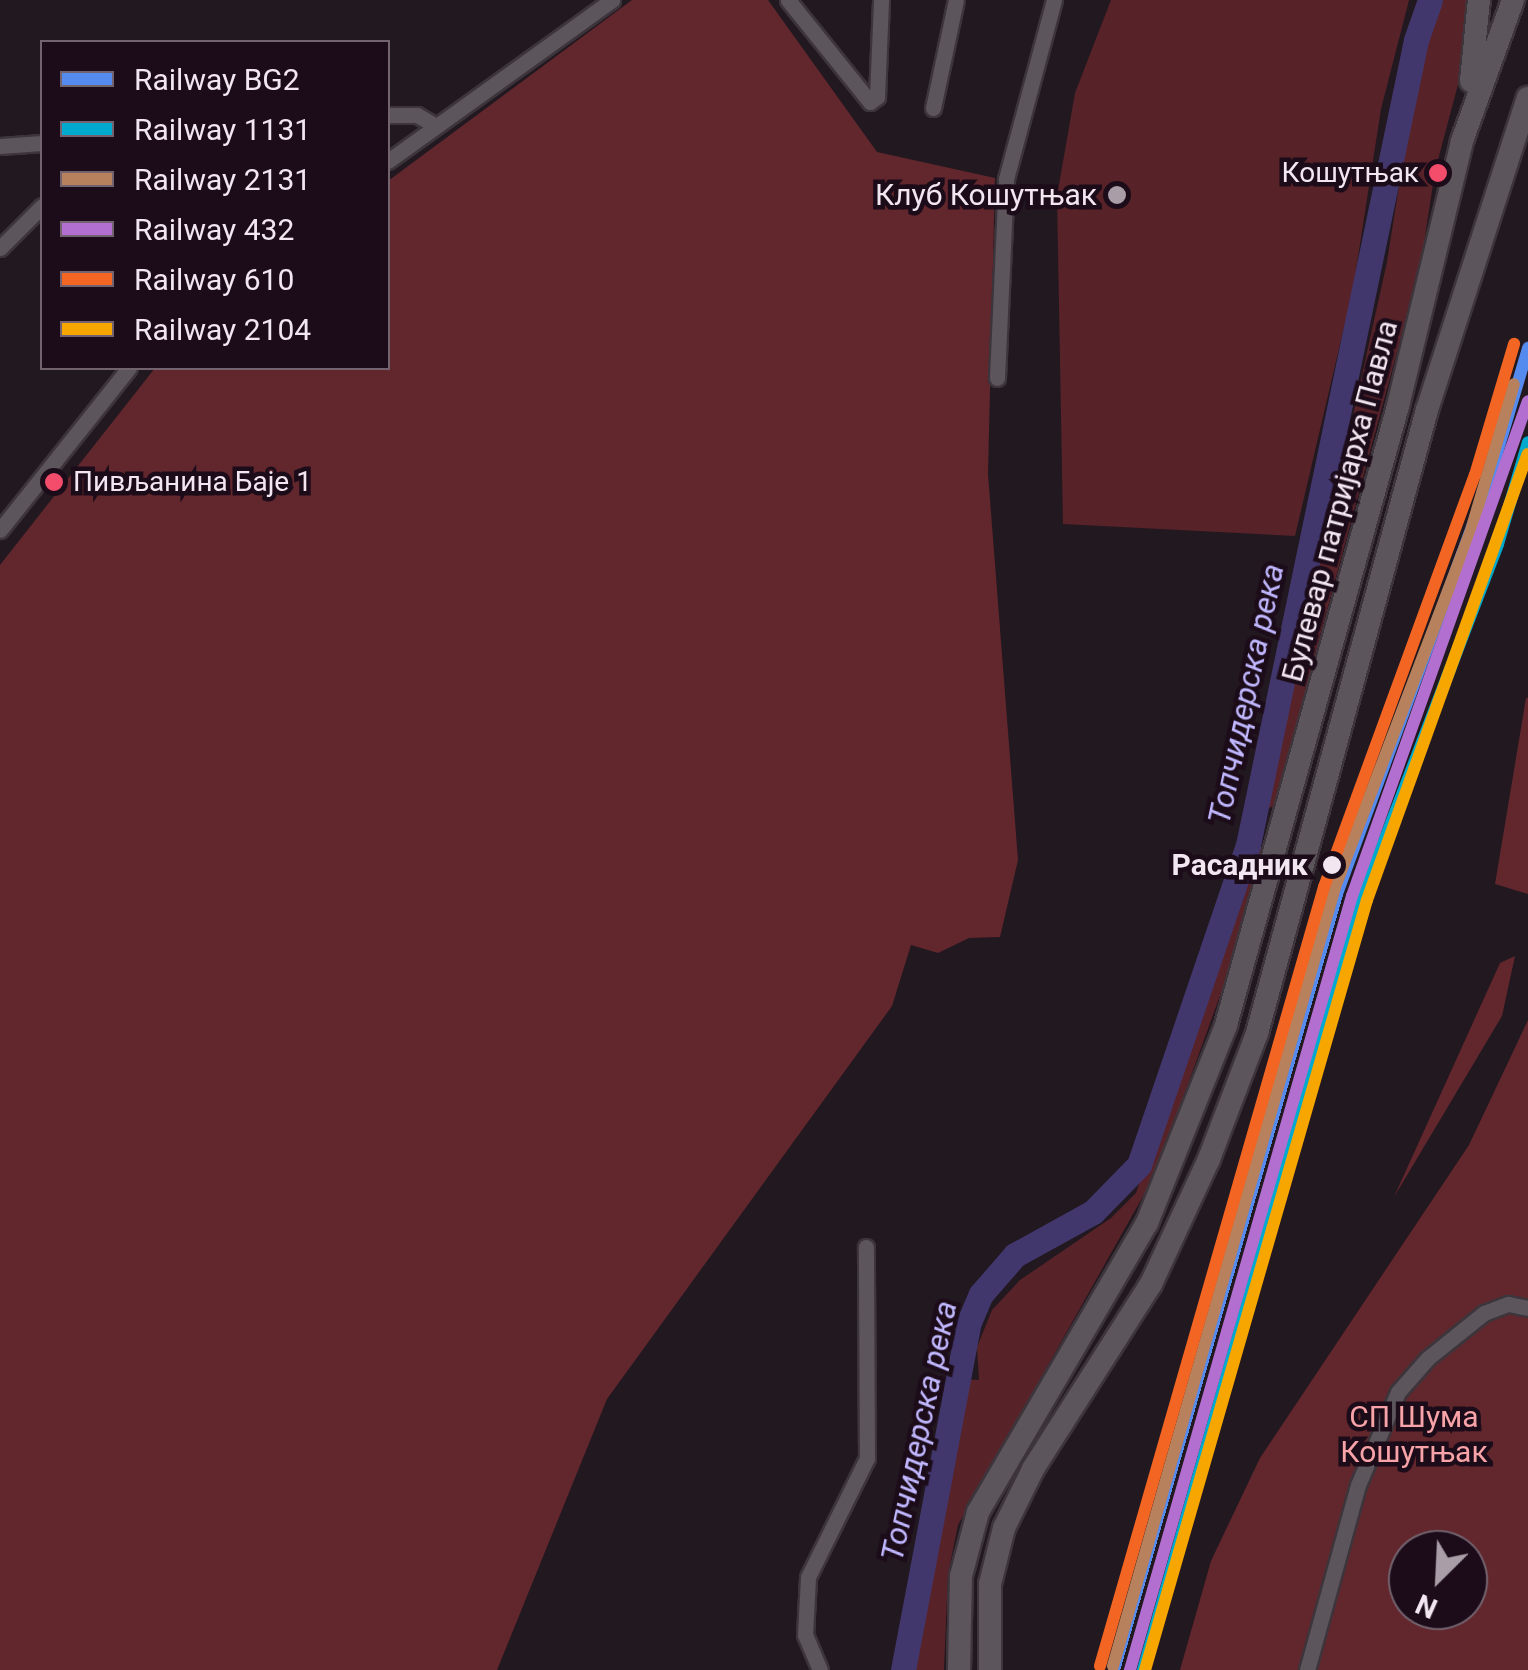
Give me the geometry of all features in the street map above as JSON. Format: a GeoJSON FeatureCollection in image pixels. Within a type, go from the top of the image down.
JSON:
{"type":"FeatureCollection","features":[{"type":"Feature","properties":{"kind":"main road"},"geometry":{"type":"LineString","coordinates":[[1472,106],[1479,0]]}},
{"type":"Feature","properties":{"kind":"main road","name":"Булевар патријарха Павла"},"geometry":{"type":"LineString","coordinates":[[959,1670],[961,1576],[978,1512],[1147,1222],[1226,1025],[1385,457],[1472,106],[1518,4]]}},
{"type":"Feature","properties":{"kind":"main road","name":"Булевар патријарха Павла"},"geometry":{"type":"LineString","coordinates":[[990,1670],[990,1584],[1004,1528],[1033,1469],[1151,1284],[1210,1159],[1257,1033],[1427,410],[1528,98]]}},
{"type":"Feature","properties":{"kind":"street"},"geometry":{"type":"LineString","coordinates":[[390,160],[612,0]]}},
{"type":"Feature","properties":{"kind":"street"},"geometry":{"type":"LineString","coordinates":[[788,0],[861,98],[872,102],[881,0]]}},
{"type":"Feature","properties":{"kind":"street"},"geometry":{"type":"LineString","coordinates":[[933,108],[956,0]]}},
{"type":"Feature","properties":{"kind":"street"},"geometry":{"type":"LineString","coordinates":[[996,378],[1006,180],[1054,0]]}},
{"type":"Feature","properties":{"kind":"street"},"geometry":{"type":"LineString","coordinates":[[390,114],[416,115],[436,126]]}},
{"type":"Feature","properties":{"kind":"street"},"geometry":{"type":"LineString","coordinates":[[0,146],[40,143]]}},
{"type":"Feature","properties":{"kind":"street"},"geometry":{"type":"LineString","coordinates":[[0,248],[40,208]]}},
{"type":"Feature","properties":{"kind":"street"},"geometry":{"type":"LineString","coordinates":[[1,525],[128,370]]}},
{"type":"Feature","properties":{"kind":"street"},"geometry":{"type":"LineString","coordinates":[[820,1670],[805,1635],[808,1577],[867,1458],[866,1247]]}},
{"type":"Feature","properties":{"kind":"street"},"geometry":{"type":"LineString","coordinates":[[1307,1670],[1358,1486],[1398,1392],[1428,1358],[1484,1312],[1508,1304],[1528,1308]]}},
{"type":"Feature","properties":{"kind":"shaded area"},"geometry":{"type":"Polygon","coordinates":[[[1111,0],[1409,0],[1381,109],[1353,289],[1295,536],[1063,524],[1057,196],[1075,93],[1111,0]]]}},
{"type":"Feature","properties":{"kind":"shaded area"},"geometry":{"type":"Polygon","coordinates":[[[1441,0],[1469,0],[1460,77],[1435,171],[1421,263],[1274,806],[1266,809],[1387,262],[1426,27],[1441,0]]]}},
{"type":"Feature","properties":{"kind":"shaded area"},"geometry":{"type":"Polygon","coordinates":[[[1253,846],[1262,847],[1230,968],[1155,1175],[958,1525],[948,1574],[944,1670],[908,1670],[961,1379],[979,1380],[977,1347],[992,1310],[1020,1280],[1111,1218],[1136,1193],[1253,846]]]}},
{"type":"Feature","properties":{"kind":"green space"},"geometry":{"type":"Polygon","coordinates":[[[632,0],[768,0],[877,152],[995,178],[988,474],[1018,860],[1000,937],[969,938],[938,953],[911,945],[892,1006],[607,1399],[497,1670],[0,1670],[0,565],[153,370],[390,370],[390,180],[632,0]]]}},
{"type":"Feature","properties":{"kind":"green space"},"geometry":{"type":"Polygon","coordinates":[[[1528,698],[1528,894],[1495,884],[1528,698]]]}},
{"type":"Feature","properties":{"kind":"green space"},"geometry":{"type":"Polygon","coordinates":[[[1515,956],[1502,1016],[1394,1197],[1500,963],[1515,956]]]}},
{"type":"Feature","properties":{"kind":"green space","name":"СП Шума Кошутњак"},"geometry":{"type":"Polygon","coordinates":[[[1528,1020],[1528,1670],[1180,1670],[1211,1561],[1260,1458],[1469,1145],[1528,1020]]]}},
{"type":"Feature","properties":{"kind":"waterway","name":"Топчидерска река"},"geometry":{"type":"LineString","coordinates":[[1424,13],[1425,0]]}},
{"type":"Feature","properties":{"kind":"waterway","name":"Топчидерска река"},"geometry":{"type":"LineString","coordinates":[[903,1670],[969,1322],[981,1294],[1015,1255],[1093,1212],[1139,1165],[1248,845],[1416,40],[1430,0]]}},
{"type":"Feature","properties":{"kind":"rail line","name":"610"},"geometry":{"type":"LineString","coordinates":[[1100,1666],[1324,887],[1475,475],[1514,344]]}},
{"type":"Feature","properties":{"kind":"rail line","name":"BG2"},"geometry":{"type":"LineString","coordinates":[[1114,1670],[1338,891],[1489,480],[1528,348]]}},
{"type":"Feature","properties":{"kind":"rail line","name":"2131"},"geometry":{"type":"LineString","coordinates":[[1113,1666],[1335,887],[1470,534],[1514,384]]}},
{"type":"Feature","properties":{"kind":"rail line","name":"432"},"geometry":{"type":"LineString","coordinates":[[1130,1670],[1352,896],[1528,401]]}},
{"type":"Feature","properties":{"kind":"rail line","name":"1131"},"geometry":{"type":"LineString","coordinates":[[1143,1670],[1363,896],[1498,544],[1528,442]]}},
{"type":"Feature","properties":{"kind":"rail line","name":"2104"},"geometry":{"type":"LineString","coordinates":[[1145,1670],[1367,900],[1528,454]]}},
{"type":"Feature","properties":{"kind":"place","name":"Кошутњак"},"geometry":{"type":"Point","coordinates":[1438,173]}},
{"type":"Feature","properties":{"kind":"place","name":"Клуб Кошутњак"},"geometry":{"type":"Point","coordinates":[1117,195]}},
{"type":"Feature","properties":{"kind":"place","name":"Пивљанина Баје 1"},"geometry":{"type":"Point","coordinates":[54,482]}},
{"type":"Feature","properties":{"kind":"place","name":"Расадник"},"geometry":{"type":"Point","coordinates":[1332,865]}}]}
